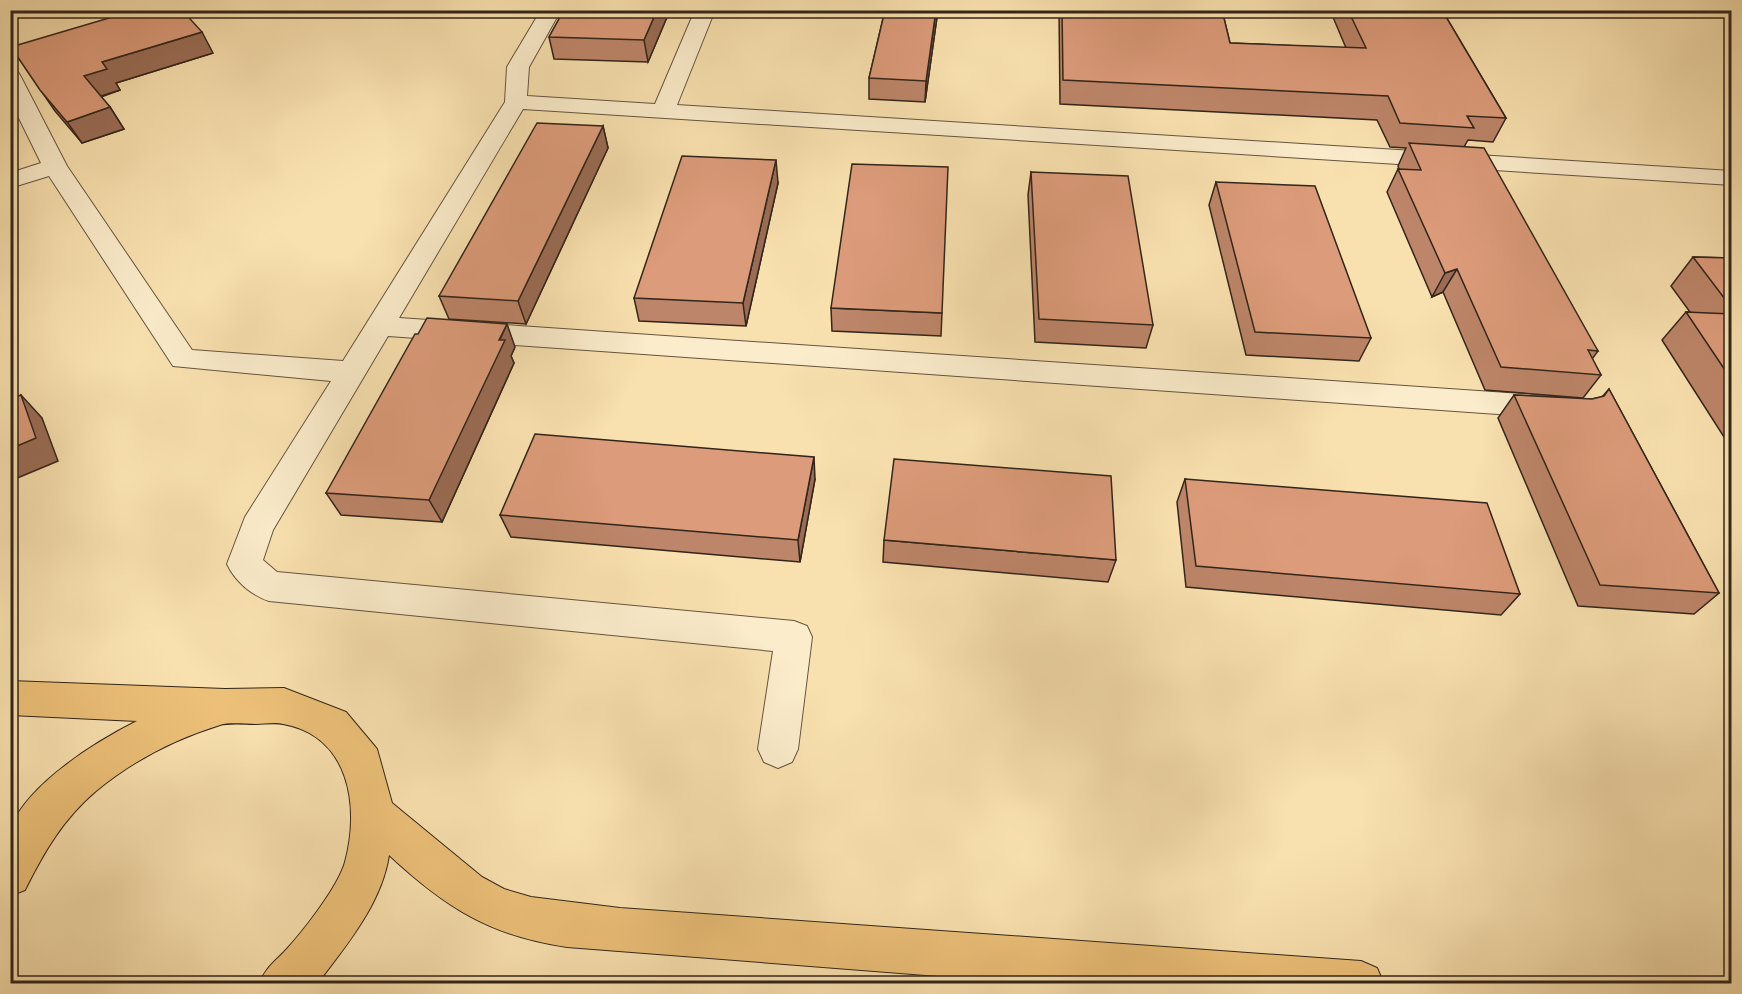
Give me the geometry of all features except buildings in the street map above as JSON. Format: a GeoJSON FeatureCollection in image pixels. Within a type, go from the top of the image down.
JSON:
{"type":"FeatureCollection","features":[{"type":"Feature","properties":{"kind":"main road"},"geometry":{"type":"LineString","coordinates":[[10,698],[225,707],[284,706],[332,725],[363,762],[374,814],[365,870],[335,924],[300,968],[282,984]]}},
{"type":"Feature","properties":{"kind":"main road"},"geometry":{"type":"LineString","coordinates":[[10,875],[27,841],[51,809],[83,777],[136,741],[177,722],[225,707]]}},
{"type":"Feature","properties":{"kind":"main road"},"geometry":{"type":"LineString","coordinates":[[374,814],[482,902],[526,917],[620,930],[1362,984]]}},
{"type":"Feature","properties":{"kind":"lane"},"geometry":{"type":"LineString","coordinates":[[551,10],[518,67],[516,102],[257,526],[244,564],[269,586],[794,637],[778,749]]}},
{"type":"Feature","properties":{"kind":"lane"},"geometry":{"type":"LineString","coordinates":[[663,111],[705,10]]}},
{"type":"Feature","properties":{"kind":"lane"},"geometry":{"type":"LineString","coordinates":[[10,77],[55,166],[183,359],[350,372]]}},
{"type":"Feature","properties":{"kind":"lane"},"geometry":{"type":"LineString","coordinates":[[516,102],[1731,177]]}},
{"type":"Feature","properties":{"kind":"lane"},"geometry":{"type":"LineString","coordinates":[[10,181],[55,166]]}},
{"type":"Feature","properties":{"kind":"lane"},"geometry":{"type":"LineString","coordinates":[[378,327],[1574,409]]}}]}
